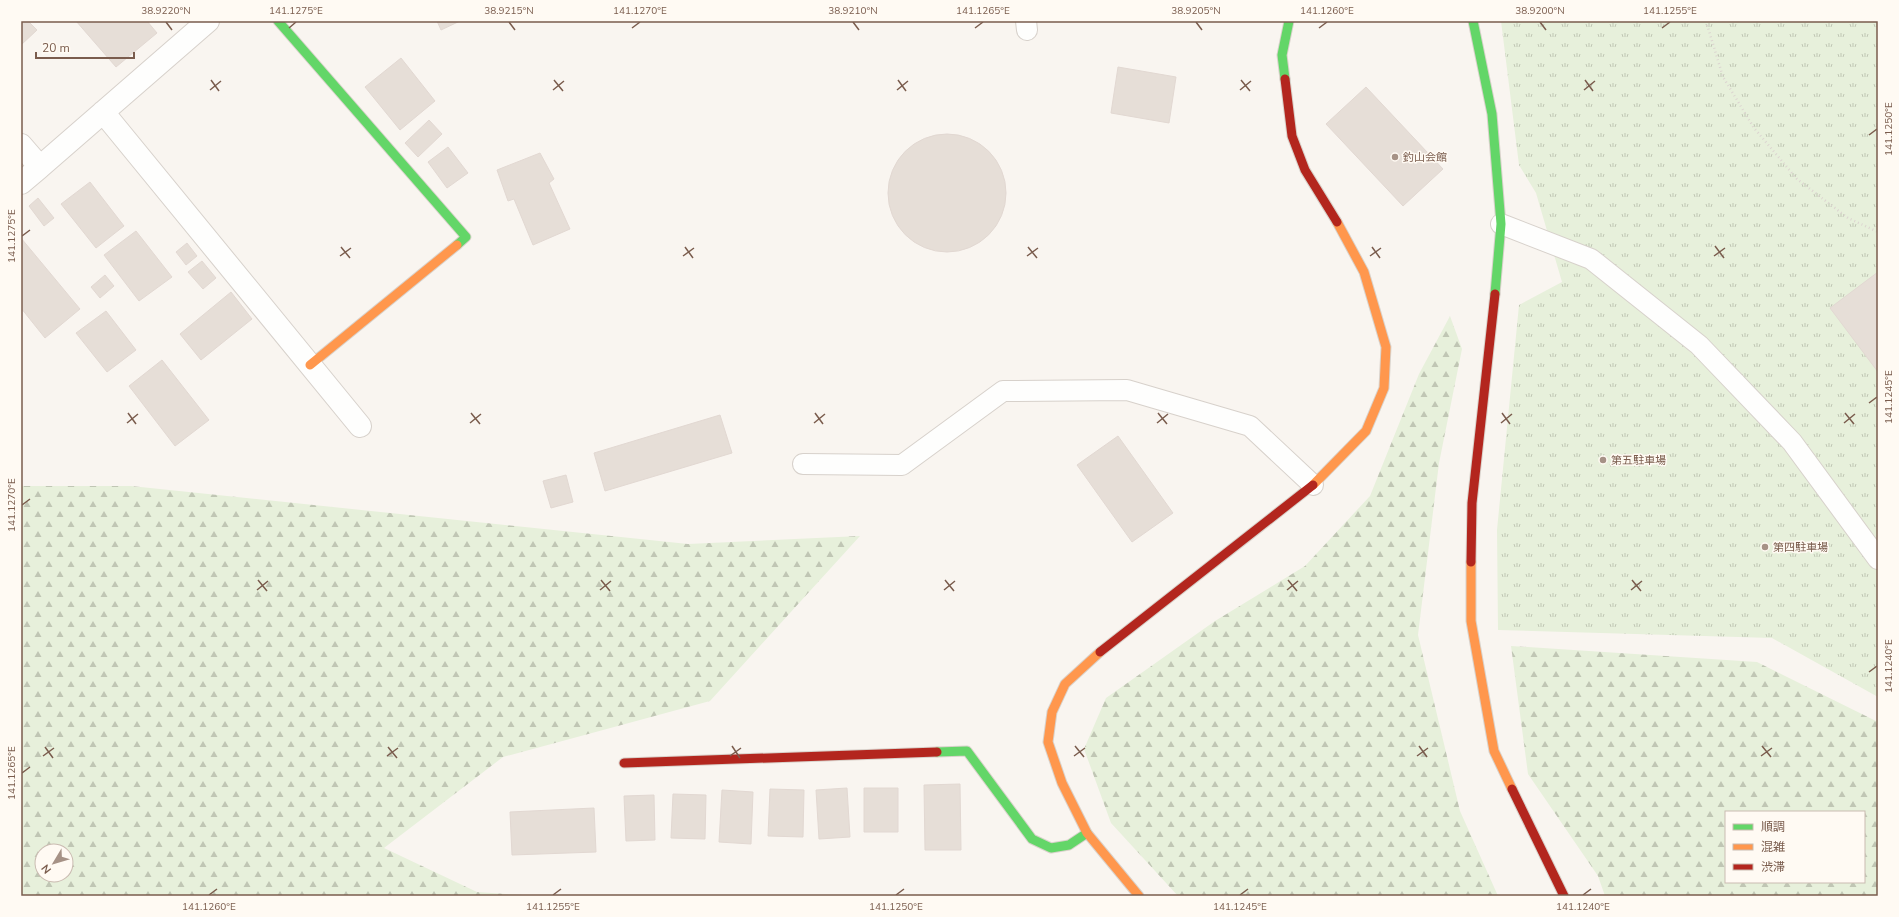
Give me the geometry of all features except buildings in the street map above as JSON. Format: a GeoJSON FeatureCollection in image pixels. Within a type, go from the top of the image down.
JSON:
{"type":"FeatureCollection","features":[{"type":"Feature","properties":{"kind":"street"},"geometry":{"type":"LineString","coordinates":[[278,21],[466,237],[310,365]]}},
{"type":"Feature","properties":{"kind":"street"},"geometry":{"type":"LineString","coordinates":[[1139,896],[1087,833],[1062,783],[1048,742],[1052,712],[1065,684],[1088,661],[1313,485],[1366,431],[1384,388],[1386,347],[1364,272],[1329,207],[1304,170],[1292,136],[1282,55],[1289,21]]}},
{"type":"Feature","properties":{"kind":"street"},"geometry":{"type":"LineString","coordinates":[[1473,21],[1492,114],[1501,224],[1493,313],[1472,503],[1471,621],[1494,751],[1564,896]]}},
{"type":"Feature","properties":{"kind":"street"},"geometry":{"type":"LineString","coordinates":[[21,183],[103,112],[198,24]]}},
{"type":"Feature","properties":{"kind":"street"},"geometry":{"type":"LineString","coordinates":[[103,112],[360,426]]}},
{"type":"Feature","properties":{"kind":"street"},"geometry":{"type":"LineString","coordinates":[[21,145],[40,167]]}},
{"type":"Feature","properties":{"kind":"street"},"geometry":{"type":"LineString","coordinates":[[624,763],[967,751],[1032,839],[1051,848],[1069,845],[1087,833]]}},
{"type":"Feature","properties":{"kind":"lane"},"geometry":{"type":"LineString","coordinates":[[1501,224],[1591,259],[1699,345],[1792,442],[1878,560]]}},
{"type":"Feature","properties":{"kind":"lane"},"geometry":{"type":"LineString","coordinates":[[802,464],[902,465],[1003,391],[1127,390],[1250,426],[1313,485]]}},
{"type":"Feature","properties":{"kind":"path"},"geometry":{"type":"LineString","coordinates":[[1706,21],[1723,77],[1754,128],[1797,179],[1848,218],[1878,232]]}},
{"type":"Feature","properties":{"kind":"green space"},"geometry":{"type":"Polygon","coordinates":[[[1501,21],[1878,21],[1878,697],[1772,638],[1498,630],[1497,530],[1519,305],[1562,282],[1536,193],[1519,165],[1501,21]]]}},
{"type":"Feature","properties":{"kind":"green space"},"geometry":{"type":"Polygon","coordinates":[[[1450,316],[1462,349],[1439,463],[1418,635],[1460,811],[1498,896],[1178,896],[1111,823],[1084,749],[1106,698],[1215,621],[1305,566],[1370,496],[1419,374],[1450,316]]]}},
{"type":"Feature","properties":{"kind":"green space"},"geometry":{"type":"Polygon","coordinates":[[[21,486],[131,486],[688,544],[860,536],[710,701],[503,757],[384,848],[477,892],[537,896],[21,896],[21,486]]]}},
{"type":"Feature","properties":{"kind":"green space"},"geometry":{"type":"Polygon","coordinates":[[[1511,646],[1757,662],[1878,722],[1878,896],[1605,896],[1598,876],[1528,774],[1511,646]]]}},
{"type":"Feature","properties":{"kind":"traffic: fast"},"geometry":{"type":"LineString","coordinates":[[278,21],[466,237],[457,245]]}},
{"type":"Feature","properties":{"kind":"traffic: fast"},"geometry":{"type":"LineString","coordinates":[[1285,79],[1282,55],[1289,21]]}},
{"type":"Feature","properties":{"kind":"traffic: fast"},"geometry":{"type":"LineString","coordinates":[[1473,21],[1492,114],[1501,224],[1495,294]]}},
{"type":"Feature","properties":{"kind":"traffic: fast"},"geometry":{"type":"LineString","coordinates":[[937,752],[967,751],[1032,839],[1051,848],[1069,845],[1087,833]]}},
{"type":"Feature","properties":{"kind":"traffic: slow"},"geometry":{"type":"LineString","coordinates":[[1313,485],[1366,431],[1384,388],[1386,347],[1364,272],[1337,222]]}},
{"type":"Feature","properties":{"kind":"traffic: slow"},"geometry":{"type":"LineString","coordinates":[[310,365],[457,245]]}},
{"type":"Feature","properties":{"kind":"traffic: slow"},"geometry":{"type":"LineString","coordinates":[[1471,562],[1471,621],[1494,751],[1512,789]]}},
{"type":"Feature","properties":{"kind":"traffic: slow"},"geometry":{"type":"LineString","coordinates":[[1100,652],[1065,684],[1052,712],[1048,742],[1062,783],[1087,833],[1139,896]]}},
{"type":"Feature","properties":{"kind":"traffic: jam"},"geometry":{"type":"LineString","coordinates":[[1285,79],[1292,136],[1305,170],[1337,222]]}},
{"type":"Feature","properties":{"kind":"traffic: jam"},"geometry":{"type":"LineString","coordinates":[[1471,562],[1472,503],[1495,294]]}},
{"type":"Feature","properties":{"kind":"traffic: jam"},"geometry":{"type":"LineString","coordinates":[[1100,652],[1313,485]]}},
{"type":"Feature","properties":{"kind":"traffic: jam"},"geometry":{"type":"LineString","coordinates":[[624,763],[937,752]]}},
{"type":"Feature","properties":{"kind":"traffic: jam"},"geometry":{"type":"LineString","coordinates":[[1512,789],[1564,896]]}},
{"type":"Feature","properties":{"kind":"place","name":"釣山会館"},"geometry":{"type":"Point","coordinates":[1395,157]}},
{"type":"Feature","properties":{"kind":"place","name":"第五駐車場"},"geometry":{"type":"Point","coordinates":[1603,460]}},
{"type":"Feature","properties":{"kind":"place","name":"第四駐車場"},"geometry":{"type":"Point","coordinates":[1765,547]}}]}
